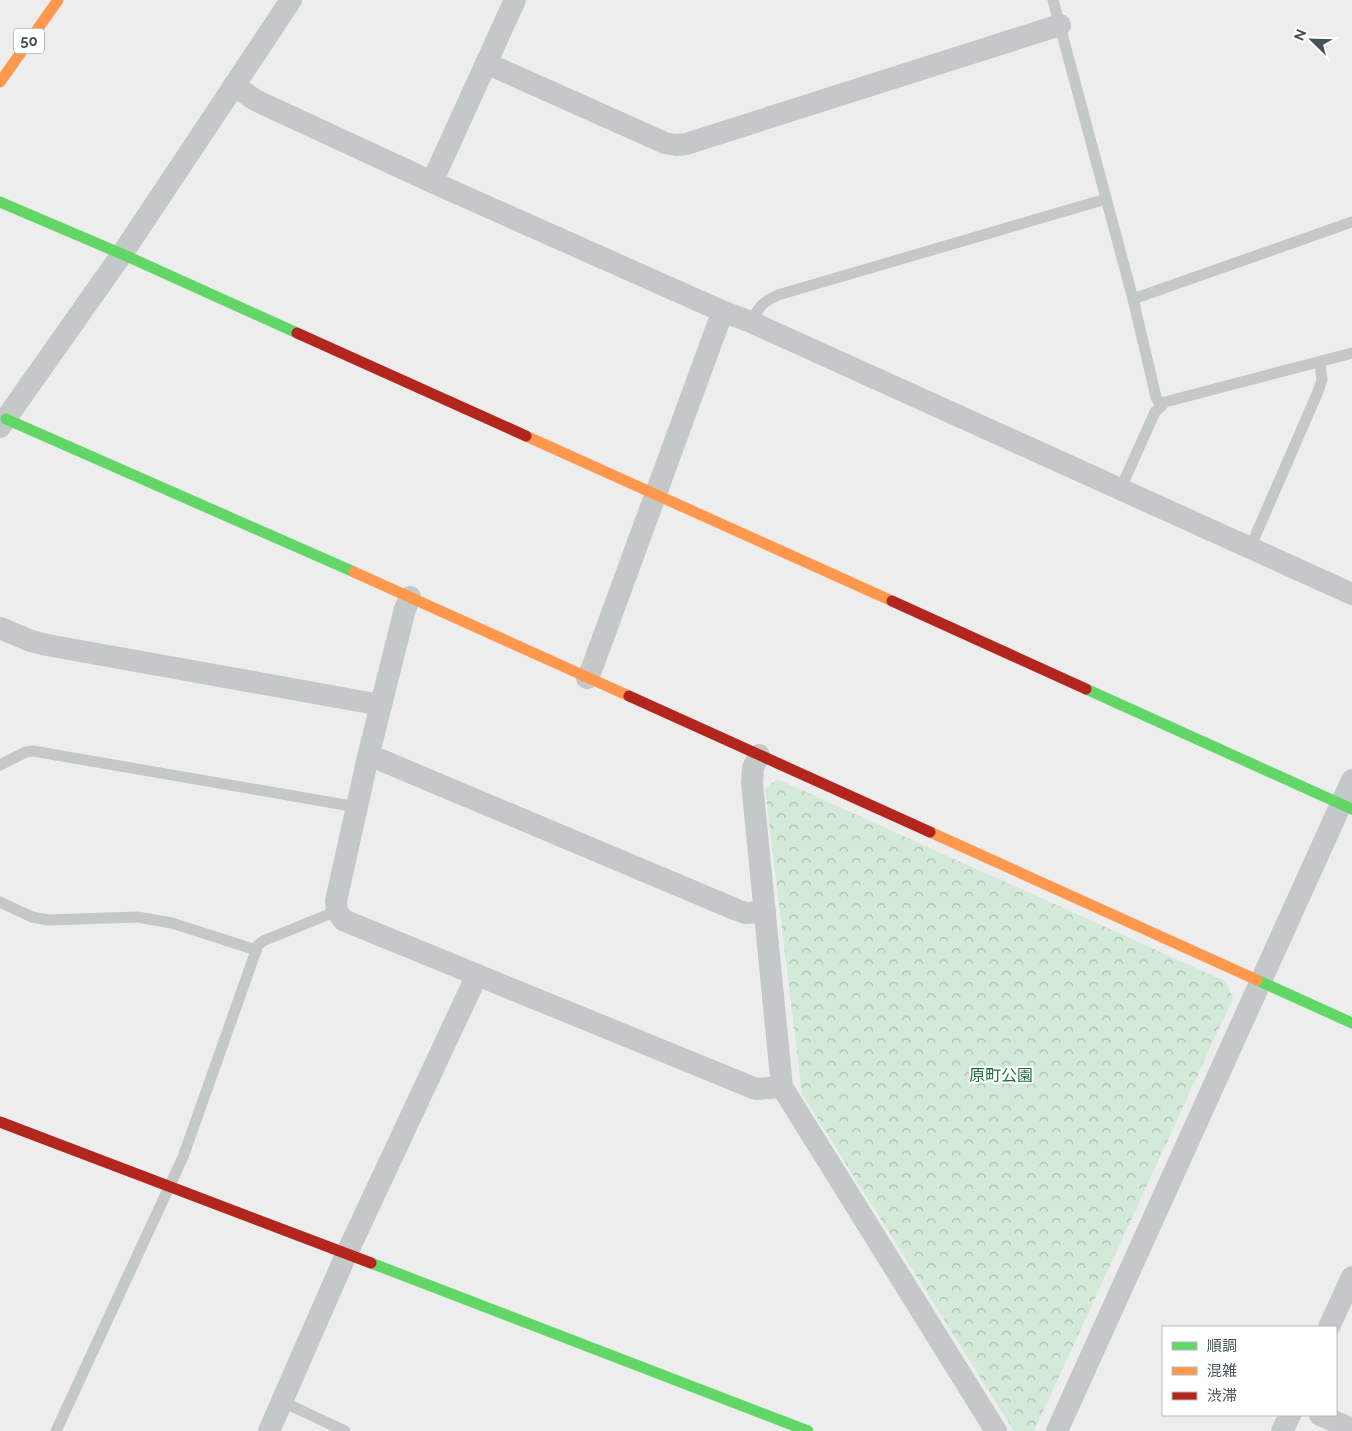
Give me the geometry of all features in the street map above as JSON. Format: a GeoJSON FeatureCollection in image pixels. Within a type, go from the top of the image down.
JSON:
{"type":"FeatureCollection","features":[{"type":"Feature","properties":{"kind":"main road","name":"50"},"geometry":{"type":"LineString","coordinates":[[0,82],[58,0]]}},
{"type":"Feature","properties":{"kind":"main road"},"geometry":{"type":"LineString","coordinates":[[0,202],[122,254],[1346,806]]}},
{"type":"Feature","properties":{"kind":"main road"},"geometry":{"type":"LineString","coordinates":[[3,423],[410,597],[1352,1023]]}},
{"type":"Feature","properties":{"kind":"main road"},"geometry":{"type":"LineString","coordinates":[[0,1122],[346,1254],[779,1426],[808,1431]]}},
{"type":"Feature","properties":{"kind":"street"},"geometry":{"type":"LineString","coordinates":[[3,423],[122,254],[291,0]]}},
{"type":"Feature","properties":{"kind":"street"},"geometry":{"type":"LineString","coordinates":[[432,182],[515,0]]}},
{"type":"Feature","properties":{"kind":"street"},"geometry":{"type":"LineString","coordinates":[[486,63],[665,143],[676,145],[695,141],[1060,25]]}},
{"type":"Feature","properties":{"kind":"street"},"geometry":{"type":"LineString","coordinates":[[234,85],[255,100],[432,182],[724,312],[751,322],[1352,594]]}},
{"type":"Feature","properties":{"kind":"street"},"geometry":{"type":"LineString","coordinates":[[587,678],[724,312]]}},
{"type":"Feature","properties":{"kind":"street"},"geometry":{"type":"LineString","coordinates":[[410,597],[405,609],[368,758],[336,901],[337,911],[343,920],[756,1089],[782,1087]]}},
{"type":"Feature","properties":{"kind":"street"},"geometry":{"type":"LineString","coordinates":[[0,628],[30,641],[46,645],[353,698],[381,705]]}},
{"type":"Feature","properties":{"kind":"street"},"geometry":{"type":"LineString","coordinates":[[759,755],[753,768],[752,783],[782,1087],[996,1431]]}},
{"type":"Feature","properties":{"kind":"street"},"geometry":{"type":"LineString","coordinates":[[368,758],[381,760],[737,910],[745,913],[764,912]]}},
{"type":"Feature","properties":{"kind":"street"},"geometry":{"type":"LineString","coordinates":[[1057,1431],[1261,982],[1346,806],[1352,780]]}},
{"type":"Feature","properties":{"kind":"street"},"geometry":{"type":"LineString","coordinates":[[269,1431],[346,1254],[477,975]]}},
{"type":"Feature","properties":{"kind":"street"},"geometry":{"type":"LineString","coordinates":[[1329,1326],[1352,1277]]}},
{"type":"Feature","properties":{"kind":"street"},"geometry":{"type":"LineString","coordinates":[[1282,1431],[1290,1416]]}},
{"type":"Feature","properties":{"kind":"street"},"geometry":{"type":"LineString","coordinates":[[1322,1416],[1352,1429]]}},
{"type":"Feature","properties":{"kind":"lane"},"geometry":{"type":"LineString","coordinates":[[1052,0],[1133,299],[1156,397],[1160,406]]}},
{"type":"Feature","properties":{"kind":"lane"},"geometry":{"type":"LineString","coordinates":[[751,322],[760,306],[766,300],[778,295],[1106,199]]}},
{"type":"Feature","properties":{"kind":"lane"},"geometry":{"type":"LineString","coordinates":[[1133,299],[1352,222]]}},
{"type":"Feature","properties":{"kind":"lane"},"geometry":{"type":"LineString","coordinates":[[1120,490],[1155,412],[1165,402],[1352,353]]}},
{"type":"Feature","properties":{"kind":"lane"},"geometry":{"type":"LineString","coordinates":[[1250,548],[1318,394],[1322,380],[1320,362]]}},
{"type":"Feature","properties":{"kind":"lane"},"geometry":{"type":"LineString","coordinates":[[0,765],[26,752],[33,751],[357,807]]}},
{"type":"Feature","properties":{"kind":"lane"},"geometry":{"type":"LineString","coordinates":[[0,902],[32,918],[49,920],[138,917],[172,923],[256,950]]}},
{"type":"Feature","properties":{"kind":"lane"},"geometry":{"type":"LineString","coordinates":[[56,1431],[183,1157],[258,946],[263,941],[337,911]]}},
{"type":"Feature","properties":{"kind":"lane"},"geometry":{"type":"LineString","coordinates":[[283,1402],[345,1431]]}},
{"type":"Feature","properties":{"kind":"green space","name":"原町公園"},"geometry":{"type":"Polygon","coordinates":[[[777,779],[1225,981],[1233,998],[1034,1431],[1014,1431],[802,1094],[765,789],[777,779]]]}},
{"type":"Feature","properties":{"kind":"traffic: fast"},"geometry":{"type":"LineString","coordinates":[[0,202],[122,254],[297,333]]}},
{"type":"Feature","properties":{"kind":"traffic: fast"},"geometry":{"type":"LineString","coordinates":[[6,419],[354,572]]}},
{"type":"Feature","properties":{"kind":"traffic: fast"},"geometry":{"type":"LineString","coordinates":[[1086,689],[1352,809]]}},
{"type":"Feature","properties":{"kind":"traffic: fast"},"geometry":{"type":"LineString","coordinates":[[1257,980],[1352,1023]]}},
{"type":"Feature","properties":{"kind":"traffic: fast"},"geometry":{"type":"LineString","coordinates":[[371,1263],[808,1431]]}},
{"type":"Feature","properties":{"kind":"traffic: slow"},"geometry":{"type":"LineString","coordinates":[[0,82],[58,0]]}},
{"type":"Feature","properties":{"kind":"traffic: slow"},"geometry":{"type":"LineString","coordinates":[[526,436],[892,601]]}},
{"type":"Feature","properties":{"kind":"traffic: slow"},"geometry":{"type":"LineString","coordinates":[[354,572],[629,696]]}},
{"type":"Feature","properties":{"kind":"traffic: slow"},"geometry":{"type":"LineString","coordinates":[[930,832],[1257,980]]}},
{"type":"Feature","properties":{"kind":"traffic: jam"},"geometry":{"type":"LineString","coordinates":[[297,333],[526,436]]}},
{"type":"Feature","properties":{"kind":"traffic: jam"},"geometry":{"type":"LineString","coordinates":[[892,601],[1086,689]]}},
{"type":"Feature","properties":{"kind":"traffic: jam"},"geometry":{"type":"LineString","coordinates":[[629,696],[930,832]]}},
{"type":"Feature","properties":{"kind":"traffic: jam"},"geometry":{"type":"LineString","coordinates":[[0,1122],[371,1263]]}}]}
